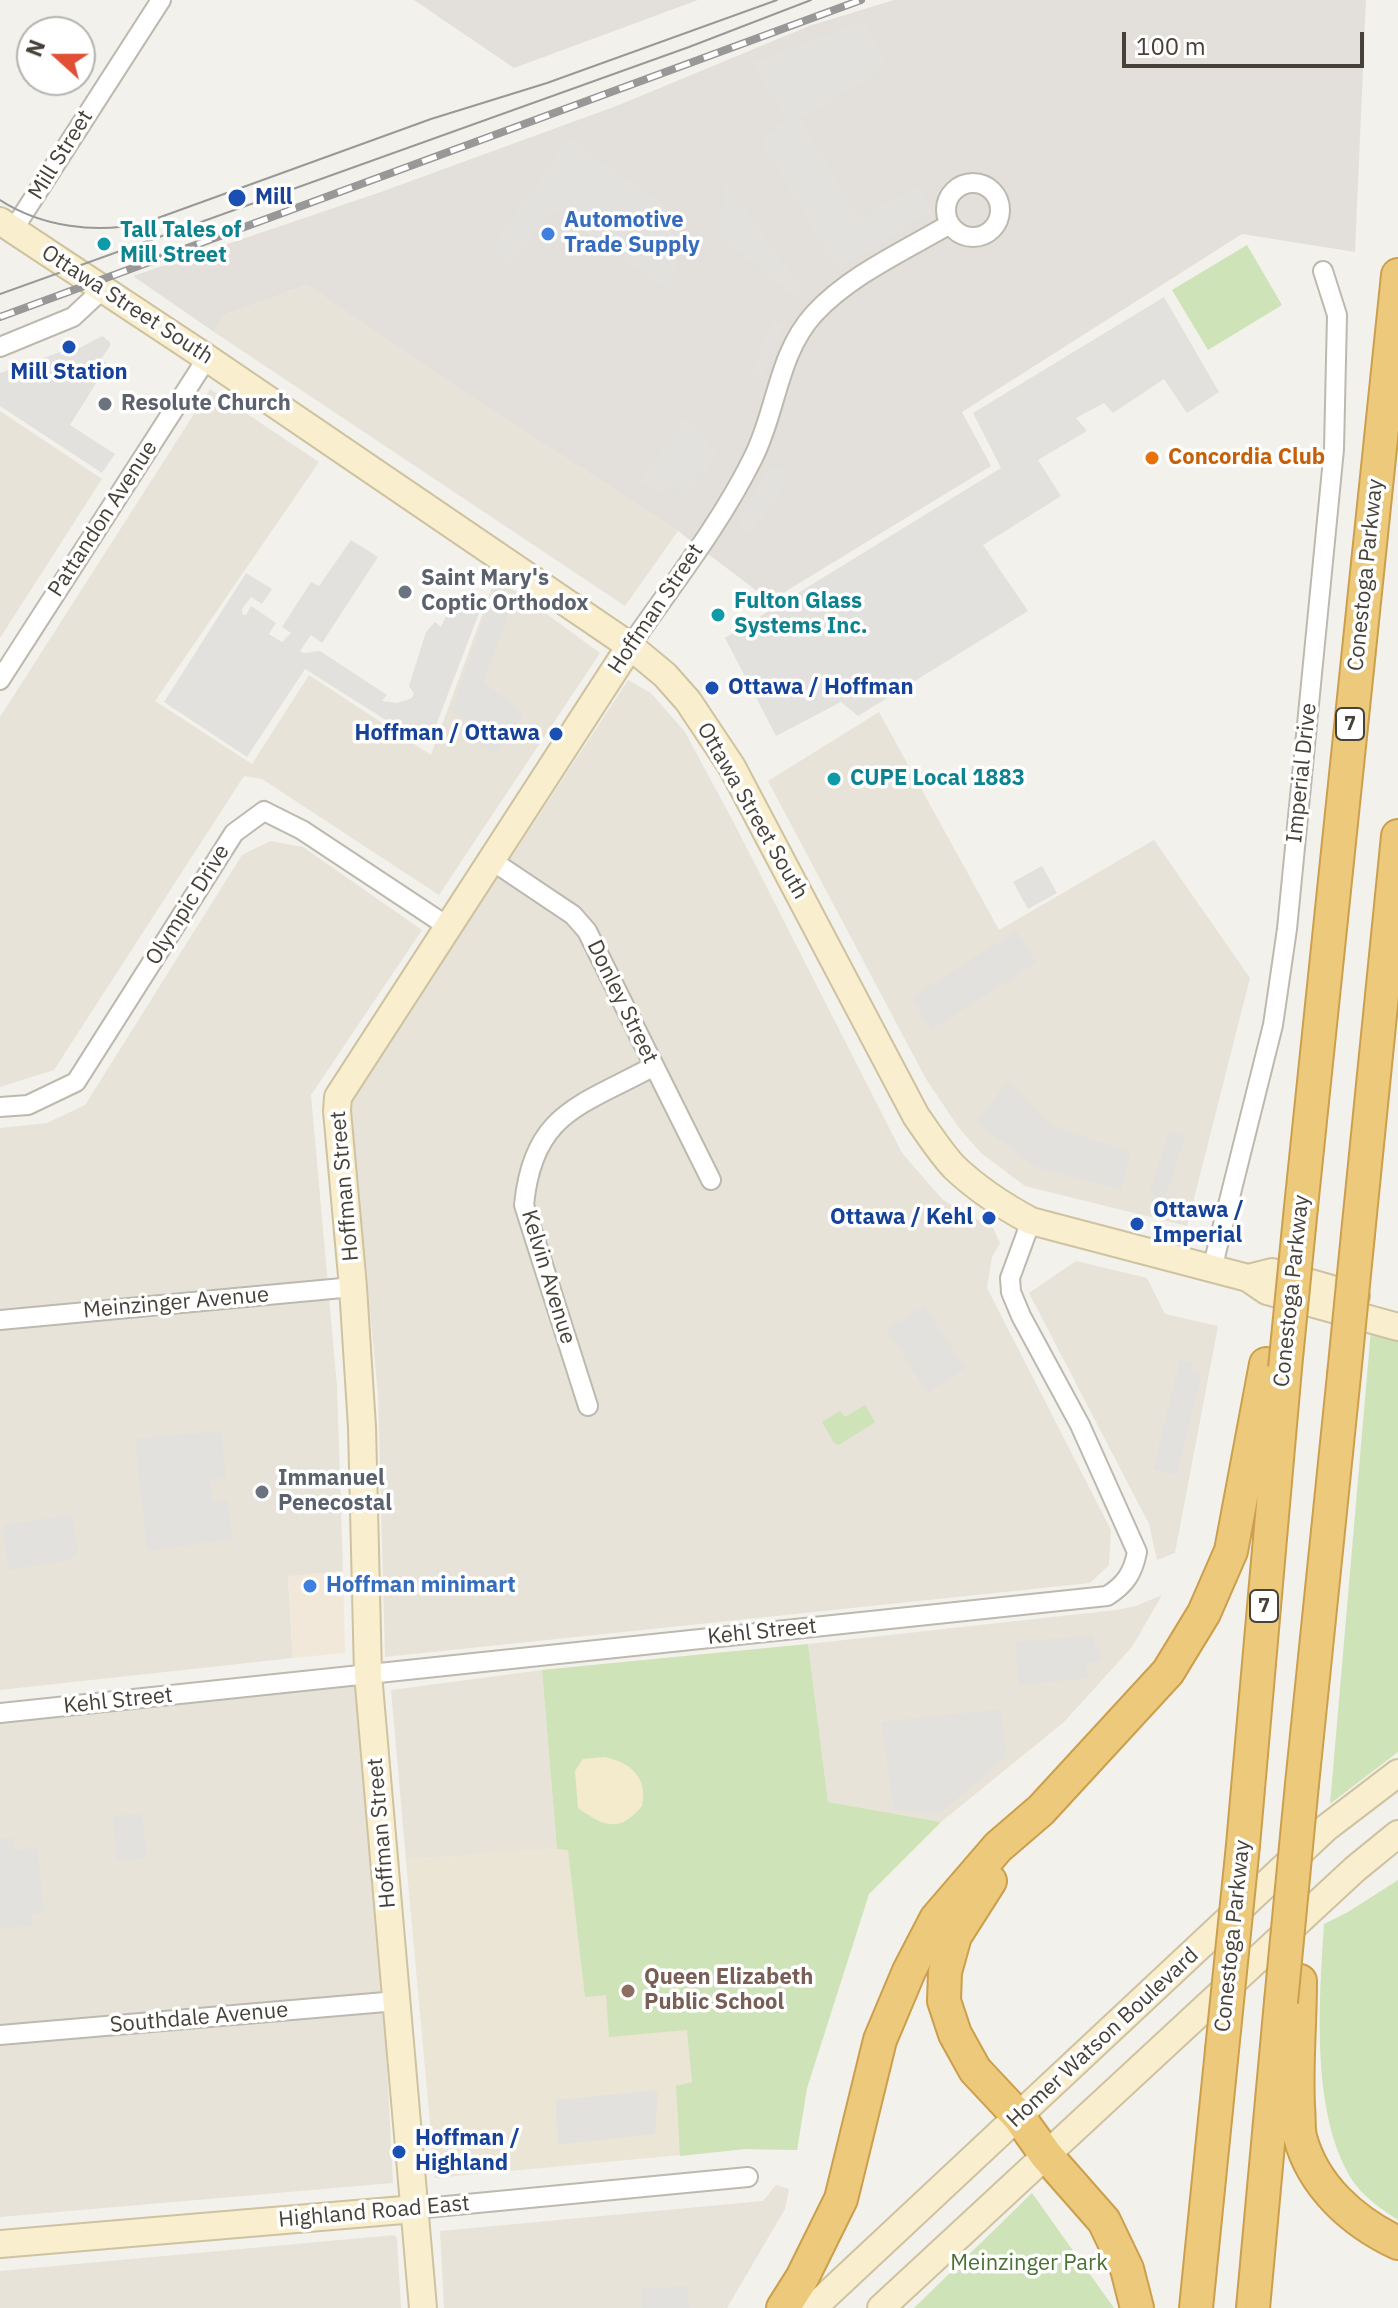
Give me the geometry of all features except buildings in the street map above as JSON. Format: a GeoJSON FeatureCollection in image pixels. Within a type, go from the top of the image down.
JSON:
{"type":"FeatureCollection","features":[{"type":"Feature","properties":{"kind":"highway","name":"Conestoga Parkway"},"geometry":{"type":"LineString","coordinates":[[1196,2308],[1243,1845],[1275,1366],[1294,1210],[1304,1173],[1398,275]]}},
{"type":"Feature","properties":{"kind":"highway"},"geometry":{"type":"LineString","coordinates":[[1398,836],[1302,1784],[1294,1877],[1291,1991],[1300,2135],[1310,2164],[1343,2208],[1372,2231],[1398,2243]]}},
{"type":"Feature","properties":{"kind":"highway"},"geometry":{"type":"LineString","coordinates":[[1137,2308],[1127,2269],[1104,2221],[1038,2163],[1019,2117],[975,2070],[955,2034],[944,2001],[945,1972],[955,1936],[987,1884],[1041,1810],[1168,1672],[1204,1613],[1231,1551],[1275,1366]]}},
{"type":"Feature","properties":{"kind":"highway"},"geometry":{"type":"LineString","coordinates":[[783,2308],[802,2278],[841,2199],[880,2040],[909,1971],[936,1919],[998,1847],[1041,1810]]}},
{"type":"Feature","properties":{"kind":"highway"},"geometry":{"type":"LineString","coordinates":[[1253,2308],[1291,1991]]}},
{"type":"Feature","properties":{"kind":"main road","name":"Ottawa Street South"},"geometry":{"type":"LineString","coordinates":[[7,225],[630,646],[665,675],[688,701],[732,767],[916,1116],[952,1165],[1004,1207],[1031,1221],[1248,1278],[1267,1291],[1398,1327]]}},
{"type":"Feature","properties":{"kind":"main road","name":"Hoffman Street"},"geometry":{"type":"LineString","coordinates":[[423,2308],[368,1674],[362,1427],[338,1097],[630,646]]}},
{"type":"Feature","properties":{"kind":"main road","name":"Ottawa Street South"},"geometry":{"type":"LineString","coordinates":[[1248,1278],[1272,1272],[1398,1308]]}},
{"type":"Feature","properties":{"kind":"main road","name":"Homer Watson Boulevard"},"geometry":{"type":"LineString","coordinates":[[813,2308],[1326,1828],[1398,1773]]}},
{"type":"Feature","properties":{"kind":"main road"},"geometry":{"type":"LineString","coordinates":[[881,2308],[1355,1869],[1398,1834]]}},
{"type":"Feature","properties":{"kind":"main road"},"geometry":{"type":"LineString","coordinates":[[1355,1869],[1398,1855]]}},
{"type":"Feature","properties":{"kind":"main road","name":"Highland Road East"},"geometry":{"type":"LineString","coordinates":[[0,2244],[415,2209]]}},
{"type":"Feature","properties":{"kind":"street","name":"Mill Street"},"geometry":{"type":"LineString","coordinates":[[7,225],[161,0]]}},
{"type":"Feature","properties":{"kind":"street","name":"Hoffman Street"},"geometry":{"type":"LineString","coordinates":[[630,646],[746,472],[767,423],[790,351],[804,326],[825,303],[847,286],[950,224]]}},
{"type":"Feature","properties":{"kind":"street","name":"Imperial Drive"},"geometry":{"type":"LineString","coordinates":[[1212,1269],[1273,1025],[1287,929],[1334,449],[1337,315],[1323,271]]}},
{"type":"Feature","properties":{"kind":"street"},"geometry":{"type":"LineString","coordinates":[[0,347],[73,317],[103,289]]}},
{"type":"Feature","properties":{"kind":"street","name":"Pattandon Avenue"},"geometry":{"type":"LineString","coordinates":[[0,680],[207,358]]}},
{"type":"Feature","properties":{"kind":"street","name":"Olympic Drive"},"geometry":{"type":"LineString","coordinates":[[0,1107],[28,1105],[76,1082],[234,833],[264,811],[302,830],[447,926]]}},
{"type":"Feature","properties":{"kind":"street","name":"Donley Street"},"geometry":{"type":"LineString","coordinates":[[491,860],[573,915],[587,931],[711,1180]]}},
{"type":"Feature","properties":{"kind":"street","name":"Kelvin Avenue"},"geometry":{"type":"LineString","coordinates":[[588,1406],[524,1205],[527,1175],[551,1125],[567,1113],[654,1066]]}},
{"type":"Feature","properties":{"kind":"street","name":"Kehl Street"},"geometry":{"type":"LineString","coordinates":[[0,1713],[1107,1596],[1121,1587],[1134,1569],[1137,1552],[1080,1425],[1011,1292],[1010,1278],[1031,1221]]}},
{"type":"Feature","properties":{"kind":"street","name":"Meinzinger Avenue"},"geometry":{"type":"LineString","coordinates":[[0,1320],[353,1287]]}},
{"type":"Feature","properties":{"kind":"street","name":"Southdale Avenue"},"geometry":{"type":"LineString","coordinates":[[0,2035],[397,2001]]}},
{"type":"Feature","properties":{"kind":"street","name":"Highland Road East"},"geometry":{"type":"LineString","coordinates":[[415,2209],[748,2177]]}},
{"type":"Feature","properties":{"kind":"shaded area"},"geometry":{"type":"Polygon","coordinates":[[[414,0],[698,0],[514,68],[414,0]]]}},
{"type":"Feature","properties":{"kind":"shaded area"},"geometry":{"type":"Polygon","coordinates":[[[894,0],[1366,0],[1355,252],[1242,234],[962,412],[991,466],[770,601],[678,531],[464,392],[307,285],[224,315],[214,332],[133,276],[378,193],[619,105],[809,26],[894,0]]]}},
{"type":"Feature","properties":{"kind":"shaded area"},"geometry":{"type":"Polygon","coordinates":[[[863,21],[886,67],[800,119],[859,219],[921,185],[931,212],[837,270],[761,140],[787,120],[752,63],[863,21]]]}},
{"type":"Feature","properties":{"kind":"shaded area"},"geometry":{"type":"Polygon","coordinates":[[[569,139],[685,219],[669,290],[552,209],[509,267],[490,249],[569,139]]]}},
{"type":"Feature","properties":{"kind":"shaded area"},"geometry":{"type":"Polygon","coordinates":[[[726,182],[803,291],[795,297],[718,235],[726,182]]]}},
{"type":"Feature","properties":{"kind":"shaded area"},"geometry":{"type":"Polygon","coordinates":[[[307,285],[464,392],[678,531],[625,606],[214,332],[224,315],[307,285]]]}},
{"type":"Feature","properties":{"kind":"shaded area"},"geometry":{"type":"Polygon","coordinates":[[[1164,297],[1219,392],[1187,413],[1164,379],[1113,413],[1104,403],[1076,418],[1087,431],[1038,460],[1061,496],[983,545],[1028,611],[858,716],[841,702],[776,736],[725,638],[1001,468],[973,413],[1164,297]]]}},
{"type":"Feature","properties":{"kind":"shaded area"},"geometry":{"type":"Polygon","coordinates":[[[773,321],[783,325],[761,380],[750,375],[773,321]]]}},
{"type":"Feature","properties":{"kind":"shaded area"},"geometry":{"type":"Polygon","coordinates":[[[102,336],[110,342],[101,359],[108,364],[70,425],[115,454],[102,473],[0,406],[0,373],[60,352],[61,355],[76,350],[102,336]]]}},
{"type":"Feature","properties":{"kind":"shaded area"},"geometry":{"type":"Polygon","coordinates":[[[210,389],[319,462],[155,701],[252,764],[309,675],[431,755],[496,577],[600,653],[439,895],[262,779],[244,776],[54,1070],[0,1087],[0,717],[210,389]]]}},
{"type":"Feature","properties":{"kind":"shaded area"},"geometry":{"type":"Polygon","coordinates":[[[0,411],[102,479],[0,638],[0,411]]]}},
{"type":"Feature","properties":{"kind":"shaded area"},"geometry":{"type":"Polygon","coordinates":[[[685,419],[711,438],[707,445],[718,453],[686,497],[668,484],[660,494],[640,480],[685,419]]]}},
{"type":"Feature","properties":{"kind":"shaded area"},"geometry":{"type":"Polygon","coordinates":[[[770,466],[786,471],[779,501],[774,500],[751,533],[737,523],[770,466]]]}},
{"type":"Feature","properties":{"kind":"shaded area"},"geometry":{"type":"Polygon","coordinates":[[[351,540],[378,557],[322,643],[311,635],[300,651],[320,651],[387,695],[382,701],[397,703],[412,698],[414,694],[409,686],[426,632],[435,622],[441,627],[455,597],[486,595],[433,733],[418,732],[416,739],[305,669],[247,757],[164,702],[246,573],[272,589],[262,604],[251,597],[242,614],[246,615],[251,606],[276,623],[269,634],[282,642],[291,633],[282,627],[311,582],[319,586],[351,540]]]}},
{"type":"Feature","properties":{"kind":"shaded area"},"geometry":{"type":"Polygon","coordinates":[[[495,588],[515,598],[483,682],[523,714],[496,753],[465,738],[470,721],[451,711],[495,588]]]}},
{"type":"Feature","properties":{"kind":"shaded area"},"geometry":{"type":"Polygon","coordinates":[[[628,680],[651,693],[685,732],[902,1153],[943,1200],[993,1228],[1000,1243],[992,1257],[987,1288],[1111,1530],[1109,1565],[1090,1583],[385,1657],[378,1395],[350,1102],[628,680]]]}},
{"type":"Feature","properties":{"kind":"shaded area"},"geometry":{"type":"Polygon","coordinates":[[[879,712],[999,930],[1154,840],[1250,978],[1187,1226],[1025,1186],[981,1153],[959,1128],[926,1079],[768,781],[879,712]]]}},
{"type":"Feature","properties":{"kind":"shaded area"},"geometry":{"type":"Polygon","coordinates":[[[270,841],[303,847],[422,930],[311,1095],[337,1386],[343,1571],[288,1577],[293,1658],[0,1690],[0,1128],[47,1123],[85,1105],[242,855],[270,841]]]}},
{"type":"Feature","properties":{"kind":"shaded area"},"geometry":{"type":"Polygon","coordinates":[[[1042,866],[1057,893],[1028,909],[1013,882],[1042,866]]]}},
{"type":"Feature","properties":{"kind":"shaded area"},"geometry":{"type":"Polygon","coordinates":[[[1016,931],[1036,963],[931,1030],[911,998],[1016,931]]]}},
{"type":"Feature","properties":{"kind":"shaded area"},"geometry":{"type":"Polygon","coordinates":[[[1008,1081],[1051,1126],[1131,1152],[1121,1189],[1035,1167],[977,1122],[1008,1081]]]}},
{"type":"Feature","properties":{"kind":"shaded area"},"geometry":{"type":"Polygon","coordinates":[[[1170,1131],[1185,1136],[1165,1199],[1149,1193],[1170,1131]]]}},
{"type":"Feature","properties":{"kind":"shaded area"},"geometry":{"type":"Polygon","coordinates":[[[1076,1261],[1147,1278],[1165,1314],[1218,1326],[1175,1553],[1157,1560],[1149,1524],[1029,1293],[1076,1261]]]}},
{"type":"Feature","properties":{"kind":"shaded area"},"geometry":{"type":"Polygon","coordinates":[[[924,1306],[965,1368],[927,1393],[887,1329],[924,1306]]]}},
{"type":"Feature","properties":{"kind":"shaded area"},"geometry":{"type":"Polygon","coordinates":[[[1180,1360],[1192,1362],[1190,1370],[1202,1373],[1177,1475],[1153,1469],[1180,1360]]]}},
{"type":"Feature","properties":{"kind":"shaded area"},"geometry":{"type":"Polygon","coordinates":[[[221,1431],[226,1478],[211,1480],[212,1501],[228,1500],[232,1539],[147,1551],[135,1439],[221,1431]]]}},
{"type":"Feature","properties":{"kind":"shaded area"},"geometry":{"type":"Polygon","coordinates":[[[72,1515],[78,1550],[70,1560],[8,1570],[3,1525],[72,1515]]]}},
{"type":"Feature","properties":{"kind":"shaded area"},"geometry":{"type":"Polygon","coordinates":[[[343,1571],[345,1653],[293,1658],[288,1576],[343,1571]]]}},
{"type":"Feature","properties":{"kind":"shaded area"},"geometry":{"type":"Polygon","coordinates":[[[1162,1595],[1132,1647],[1064,1722],[941,1822],[828,1802],[808,1644],[1116,1610],[1162,1595]]]}},
{"type":"Feature","properties":{"kind":"shaded area"},"geometry":{"type":"Polygon","coordinates":[[[1094,1635],[1095,1648],[1100,1648],[1101,1662],[1086,1663],[1088,1678],[1019,1685],[1015,1642],[1094,1635]]]}},
{"type":"Feature","properties":{"kind":"shaded area","name":"Queen Elizabeth Public School"},"geometry":{"type":"Polygon","coordinates":[[[808,1644],[828,1802],[941,1822],[869,1894],[807,2088],[797,2150],[745,2149],[435,2178],[406,1860],[557,1848],[542,1670],[808,1644]]]}},
{"type":"Feature","properties":{"kind":"shaded area"},"geometry":{"type":"Polygon","coordinates":[[[542,1670],[557,1849],[406,1860],[391,1690],[542,1670]]]}},
{"type":"Feature","properties":{"kind":"shaded area"},"geometry":{"type":"Polygon","coordinates":[[[367,1675],[393,2183],[0,2217],[0,1716],[367,1675]]]}},
{"type":"Feature","properties":{"kind":"shaded area"},"geometry":{"type":"Polygon","coordinates":[[[1001,1709],[1006,1756],[940,1813],[894,1810],[881,1722],[1001,1709]]]}},
{"type":"Feature","properties":{"kind":"shaded area"},"geometry":{"type":"Polygon","coordinates":[[[142,1813],[147,1858],[117,1861],[113,1816],[142,1813]]]}},
{"type":"Feature","properties":{"kind":"shaded area"},"geometry":{"type":"Polygon","coordinates":[[[12,1838],[14,1851],[37,1847],[44,1913],[31,1914],[32,1926],[0,1928],[0,1839],[12,1838]]]}},
{"type":"Feature","properties":{"kind":"shaded area"},"geometry":{"type":"Polygon","coordinates":[[[658,2090],[655,2134],[557,2145],[556,2100],[658,2090]]]}},
{"type":"Feature","properties":{"kind":"shaded area"},"geometry":{"type":"Polygon","coordinates":[[[776,2185],[789,2189],[785,2209],[727,2308],[444,2308],[440,2231],[763,2201],[776,2185]]]}},
{"type":"Feature","properties":{"kind":"shaded area"},"geometry":{"type":"Polygon","coordinates":[[[394,2235],[397,2238],[401,2308],[0,2308],[0,2271],[394,2235]]]}},
{"type":"Feature","properties":{"kind":"shaded area"},"geometry":{"type":"Polygon","coordinates":[[[688,2286],[689,2308],[642,2308],[641,2289],[688,2286]]]}},
{"type":"Feature","properties":{"kind":"green space"},"geometry":{"type":"Polygon","coordinates":[[[1247,245],[1282,305],[1208,350],[1172,290],[1247,245]]]}},
{"type":"Feature","properties":{"kind":"green space"},"geometry":{"type":"Polygon","coordinates":[[[1371,1329],[1398,1340],[1398,1752],[1330,1804],[1371,1329]]]}},
{"type":"Feature","properties":{"kind":"green space"},"geometry":{"type":"Polygon","coordinates":[[[865,1405],[875,1422],[839,1445],[834,1443],[822,1422],[840,1411],[845,1417],[865,1405]]]}},
{"type":"Feature","properties":{"kind":"green space","name":"Queen Elizabeth Public School"},"geometry":{"type":"Polygon","coordinates":[[[808,1644],[828,1802],[941,1822],[869,1894],[807,2088],[797,2150],[745,2149],[680,2156],[676,2086],[692,2082],[687,2030],[609,2037],[606,1995],[585,1997],[568,1850],[557,1849],[542,1670],[808,1644]]]}},
{"type":"Feature","properties":{"kind":"green space"},"geometry":{"type":"Polygon","coordinates":[[[1398,1880],[1398,2220],[1375,2204],[1355,2184],[1330,2127],[1321,2058],[1320,1988],[1324,1924],[1398,1880]]]}},
{"type":"Feature","properties":{"kind":"green space","name":"Meinzinger Park"},"geometry":{"type":"Polygon","coordinates":[[[1032,2193],[1114,2308],[914,2308],[1032,2193]]]}},
{"type":"Feature","properties":{"kind":"sand"},"geometry":{"type":"Polygon","coordinates":[[[604,1757],[629,1767],[642,1787],[642,1806],[618,1824],[603,1823],[578,1808],[575,1771],[583,1759],[604,1757]]]}},
{"type":"Feature","properties":{"kind":"tram line"},"geometry":{"type":"LineString","coordinates":[[0,200],[33,217],[70,226],[107,228],[144,223],[431,119],[547,83],[777,0]]}},
{"type":"Feature","properties":{"kind":"tram line"},"geometry":{"type":"LineString","coordinates":[[0,294],[689,47],[811,0]]}},
{"type":"Feature","properties":{"kind":"railway"},"geometry":{"type":"LineString","coordinates":[[0,317],[861,0]]}},
{"type":"Feature","properties":{"kind":"place","name":"Mill"},"geometry":{"type":"Point","coordinates":[237,198]}},
{"type":"Feature","properties":{"kind":"place","name":"Automotive Trade Supply"},"geometry":{"type":"Point","coordinates":[548,234]}},
{"type":"Feature","properties":{"kind":"place","name":"Tall Tales of Mill Street"},"geometry":{"type":"Point","coordinates":[104,244]}},
{"type":"Feature","properties":{"kind":"place","name":"Mill Station"},"geometry":{"type":"Point","coordinates":[69,347]}},
{"type":"Feature","properties":{"kind":"place","name":"Resolute Church"},"geometry":{"type":"Point","coordinates":[105,404]}},
{"type":"Feature","properties":{"kind":"place","name":"Concordia Club"},"geometry":{"type":"Point","coordinates":[1152,458]}},
{"type":"Feature","properties":{"kind":"place","name":"Saint Mary's Coptic Orthodox"},"geometry":{"type":"Point","coordinates":[405,592]}},
{"type":"Feature","properties":{"kind":"place","name":"Fulton Glass Systems Inc."},"geometry":{"type":"Point","coordinates":[718,615]}},
{"type":"Feature","properties":{"kind":"place","name":"Ottawa / Hoffman"},"geometry":{"type":"Point","coordinates":[712,688]}},
{"type":"Feature","properties":{"kind":"place","name":"Hoffman / Ottawa"},"geometry":{"type":"Point","coordinates":[556,734]}},
{"type":"Feature","properties":{"kind":"place","name":"CUPE Local 1883"},"geometry":{"type":"Point","coordinates":[834,779]}},
{"type":"Feature","properties":{"kind":"place","name":"Ottawa / Kehl"},"geometry":{"type":"Point","coordinates":[989,1218]}},
{"type":"Feature","properties":{"kind":"place","name":"Ottawa / Imperial"},"geometry":{"type":"Point","coordinates":[1137,1224]}},
{"type":"Feature","properties":{"kind":"place","name":"Immanuel Penecostal"},"geometry":{"type":"Point","coordinates":[262,1492]}},
{"type":"Feature","properties":{"kind":"place","name":"Hoffman minimart"},"geometry":{"type":"Point","coordinates":[310,1586]}},
{"type":"Feature","properties":{"kind":"place","name":"Queen Elizabeth Public School"},"geometry":{"type":"Point","coordinates":[628,1991]}},
{"type":"Feature","properties":{"kind":"place","name":"Hoffman / Highland"},"geometry":{"type":"Point","coordinates":[399,2152]}}]}
